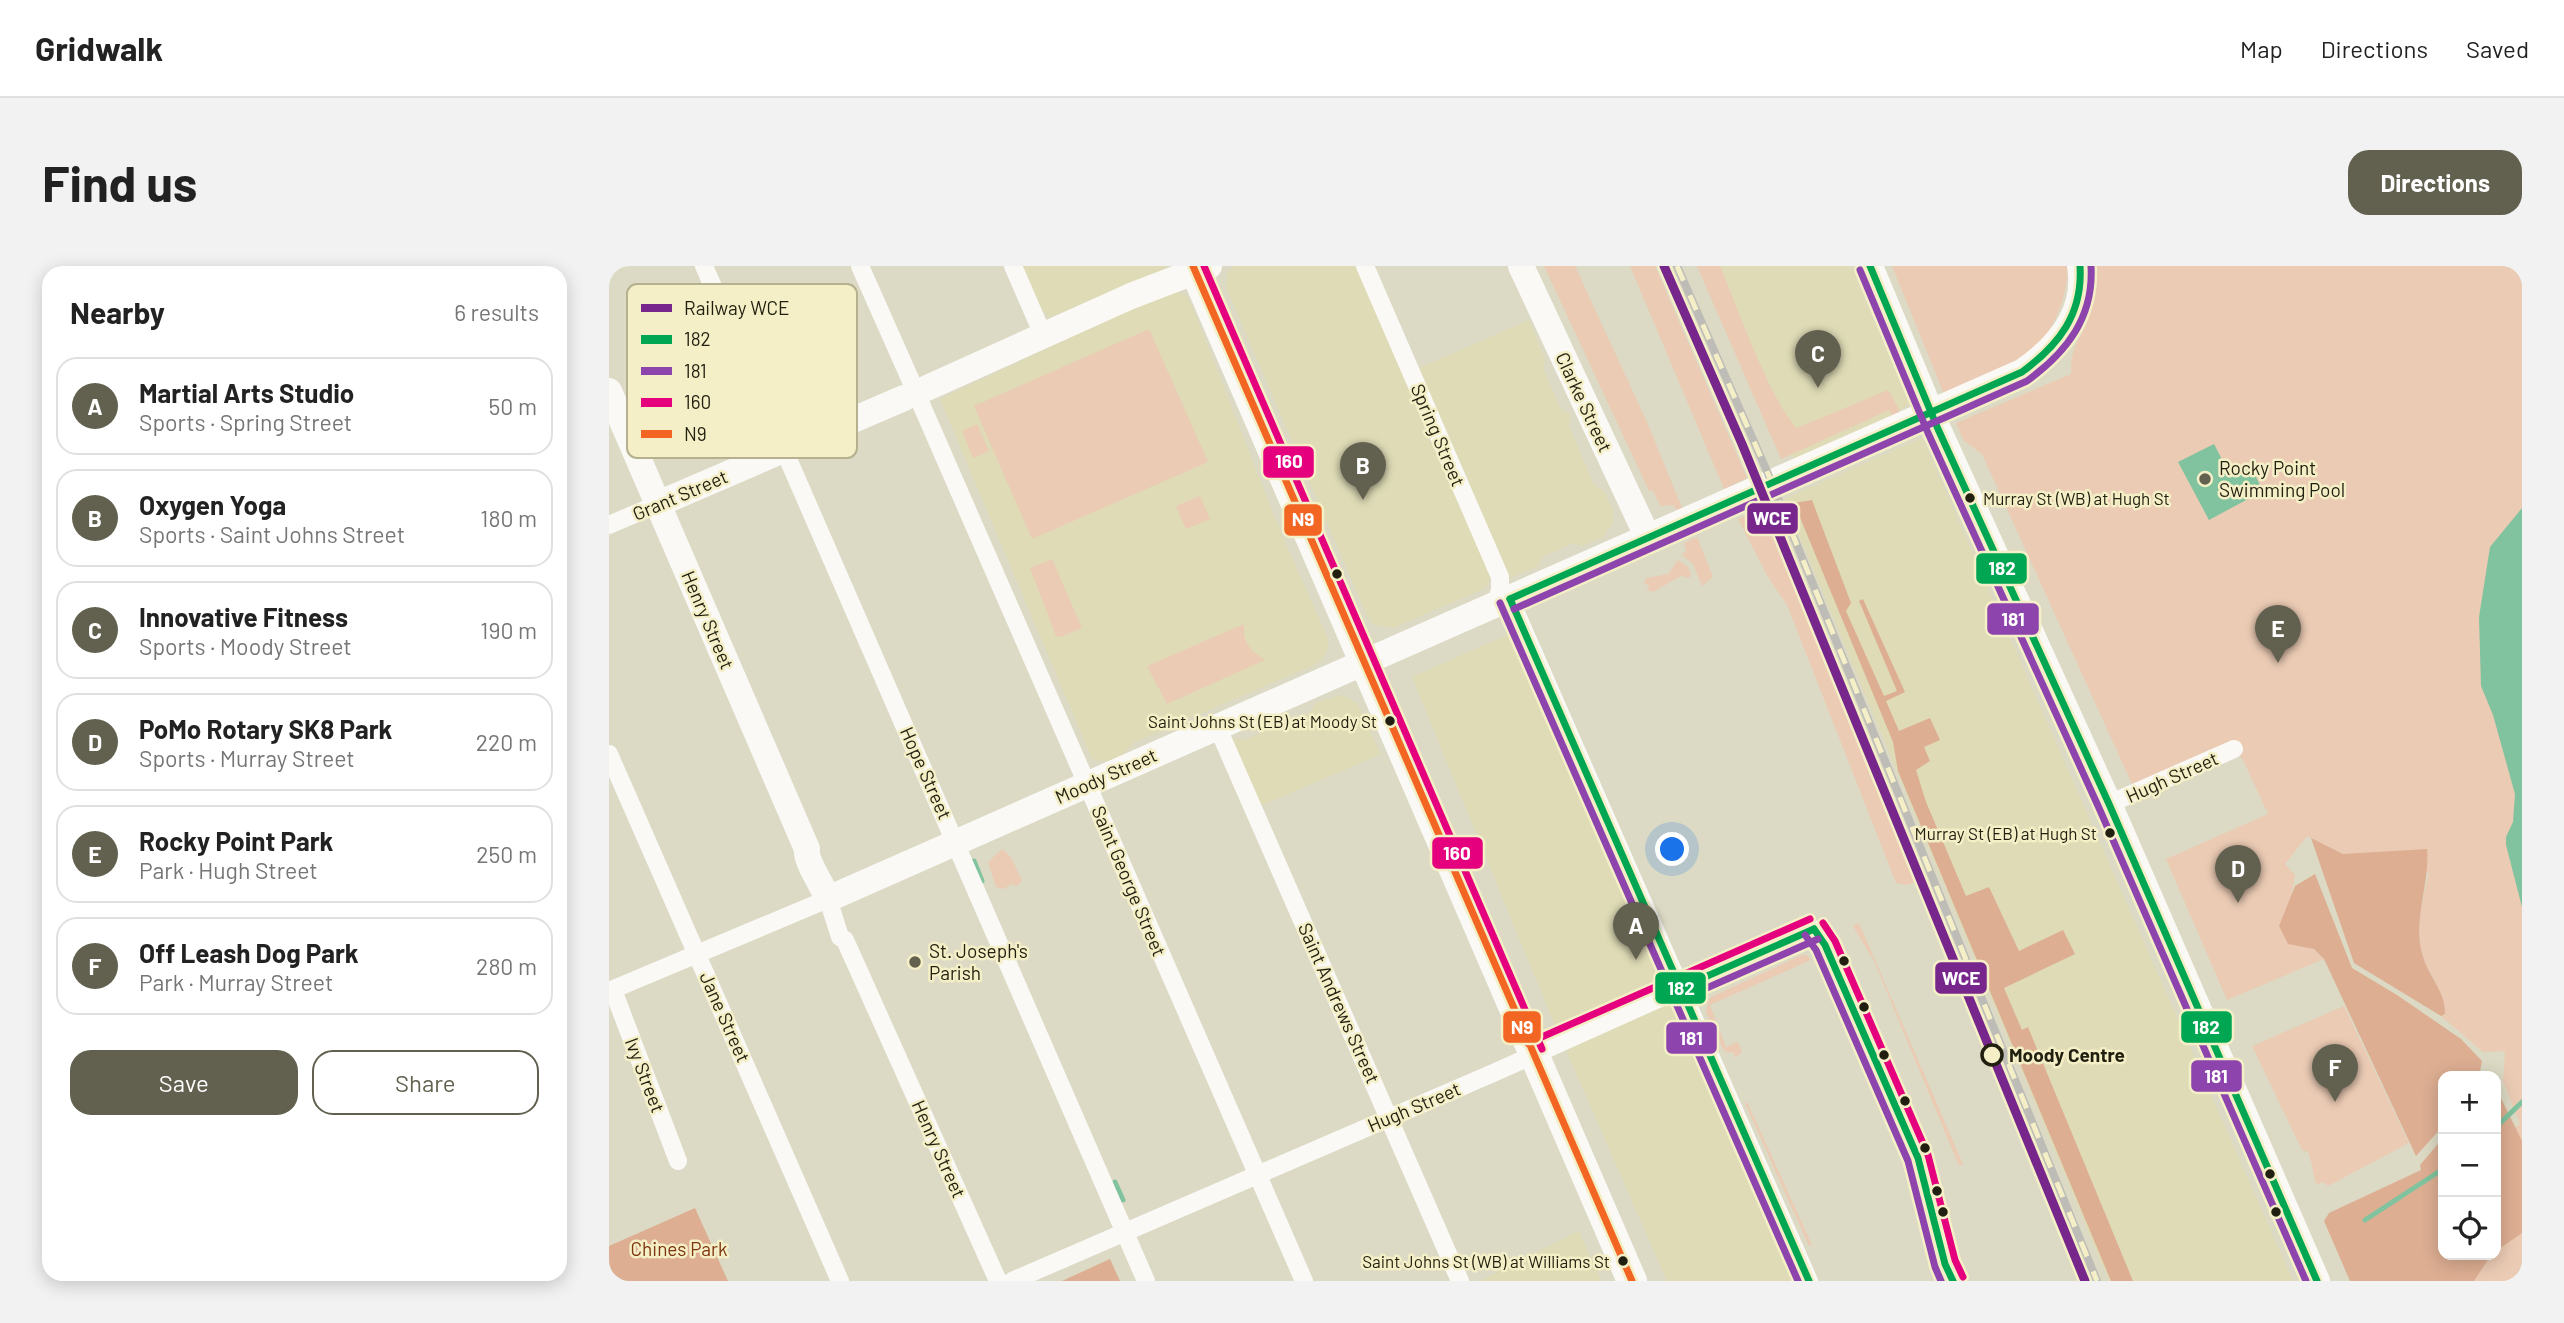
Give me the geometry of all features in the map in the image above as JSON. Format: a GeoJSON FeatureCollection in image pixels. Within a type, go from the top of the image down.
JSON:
{"type":"FeatureCollection","features":[{"type":"Feature","properties":{"kind":"main road","name":"Clarke Street"},"geometry":{"type":"LineString","coordinates":[[1521,266],[1647,538]]}},
{"type":"Feature","properties":{"kind":"main road"},"geometry":{"type":"LineString","coordinates":[[1870,266],[1943,442],[2109,804],[2317,1281]]}},
{"type":"Feature","properties":{"kind":"main road","name":"Moody Street"},"geometry":{"type":"LineString","coordinates":[[833,911],[956,840],[1087,785],[2005,380],[2043,358],[2064,335],[2079,296],[2080,266]]}},
{"type":"Feature","properties":{"kind":"main road","name":"Grant Street"},"geometry":{"type":"LineString","coordinates":[[857,419],[1042,335],[1200,268]]}},
{"type":"Feature","properties":{"kind":"main road"},"geometry":{"type":"LineString","coordinates":[[1200,268],[1365,663],[1632,1281]]}},
{"type":"Feature","properties":{"kind":"main road","name":"Henry Street"},"geometry":{"type":"LineString","coordinates":[[609,391],[627,433]]}},
{"type":"Feature","properties":{"kind":"main road","name":"Henry Street"},"geometry":{"type":"LineString","coordinates":[[638,458],[807,849],[814,853],[819,865],[818,874],[833,911]]}},
{"type":"Feature","properties":{"kind":"main road","name":"Grant Street"},"geometry":{"type":"LineString","coordinates":[[658,504],[768,458]]}},
{"type":"Feature","properties":{"kind":"street","name":"Hope Street"},"geometry":{"type":"LineString","coordinates":[[704,266],[712,284]]}},
{"type":"Feature","properties":{"kind":"street","name":"Saint George Street"},"geometry":{"type":"LineString","coordinates":[[860,266],[1304,1281]]}},
{"type":"Feature","properties":{"kind":"street"},"geometry":{"type":"LineString","coordinates":[[1013,266],[1042,335]]}},
{"type":"Feature","properties":{"kind":"street","name":"Spring Street"},"geometry":{"type":"LineString","coordinates":[[1365,266],[1500,577],[1502,602],[1680,988],[1809,1281]]}},
{"type":"Feature","properties":{"kind":"street","name":"Hope Street"},"geometry":{"type":"LineString","coordinates":[[788,458],[1146,1281]]}},
{"type":"Feature","properties":{"kind":"street","name":"Grant Street"},"geometry":{"type":"LineString","coordinates":[[609,525],[658,504]]}},
{"type":"Feature","properties":{"kind":"street","name":"Saint Andrews Street"},"geometry":{"type":"LineString","coordinates":[[1217,726],[1459,1281]]}},
{"type":"Feature","properties":{"kind":"street","name":"Hugh Street"},"geometry":{"type":"LineString","coordinates":[[2109,804],[2234,749]]}},
{"type":"Feature","properties":{"kind":"street","name":"Jane Street"},"geometry":{"type":"LineString","coordinates":[[609,754],[840,1281]]}},
{"type":"Feature","properties":{"kind":"street","name":"Moody Street"},"geometry":{"type":"LineString","coordinates":[[611,990],[698,954],[833,911]]}},
{"type":"Feature","properties":{"kind":"street","name":"Henry Street"},"geometry":{"type":"LineString","coordinates":[[833,911],[845,923],[849,932],[845,940],[998,1281]]}},
{"type":"Feature","properties":{"kind":"street","name":"Hugh Street"},"geometry":{"type":"LineString","coordinates":[[1012,1281],[1390,1118],[1814,929]]}},
{"type":"Feature","properties":{"kind":"street","name":"Ivy Street"},"geometry":{"type":"LineString","coordinates":[[611,990],[678,1161]]}},
{"type":"Feature","properties":{"kind":"shaded area"},"geometry":{"type":"Polygon","coordinates":[[[1022,266],[1167,266],[1163,272],[1050,317],[1040,309],[1022,266]]]}},
{"type":"Feature","properties":{"kind":"shaded area"},"geometry":{"type":"Polygon","coordinates":[[[1233,266],[1358,266],[1492,574],[1486,588],[1393,628],[1374,625],[1367,616],[1226,287],[1228,272],[1233,266]]]}},
{"type":"Feature","properties":{"kind":"shaded area"},"geometry":{"type":"Polygon","coordinates":[[[1544,266],[1575,266],[1647,422],[1682,508],[1676,510],[1674,505],[1660,506],[1653,490],[1649,491],[1544,266]]]}},
{"type":"Feature","properties":{"kind":"shaded area"},"geometry":{"type":"Polygon","coordinates":[[[1630,266],[1655,266],[1747,478],[1724,489],[1630,266]]]}},
{"type":"Feature","properties":{"kind":"shaded area"},"geometry":{"type":"Polygon","coordinates":[[[1697,266],[1720,266],[1765,376],[1797,428],[1888,390],[1900,411],[1893,416],[1889,410],[1781,459],[1697,266]]]}},
{"type":"Feature","properties":{"kind":"shaded area"},"geometry":{"type":"Polygon","coordinates":[[[1710,266],[1851,266],[1909,404],[1893,416],[1794,459],[1710,266]]]}},
{"type":"Feature","properties":{"kind":"shaded area"},"geometry":{"type":"Polygon","coordinates":[[[1892,266],[2067,266],[2068,269],[2055,320],[2043,338],[2011,364],[1944,394],[1892,266]]]}},
{"type":"Feature","properties":{"kind":"shaded area"},"geometry":{"type":"Polygon","coordinates":[[[2094,266],[2522,266],[2522,1281],[2358,1281],[2438,1257],[2438,1260],[2501,1260],[2501,1138],[2520,1124],[2503,1081],[2505,1051],[2483,1052],[2441,1016],[2445,1014],[2443,998],[2422,954],[2419,934],[2429,873],[2370,855],[2343,854],[2307,836],[2285,864],[2295,875],[2289,907],[2279,926],[2288,943],[2314,949],[2324,959],[2227,1000],[2166,859],[2268,814],[2243,760],[2234,749],[2132,784],[1982,454],[1964,441],[1956,423],[2071,374],[2073,351],[2087,322],[2094,287],[2094,266]]]}},
{"type":"Feature","properties":{"kind":"shaded area"},"geometry":{"type":"Polygon","coordinates":[[[1178,292],[1187,297],[1192,306],[1281,533],[1327,636],[1328,648],[1323,659],[1314,665],[1133,743],[1122,756],[1111,761],[1098,761],[1092,759],[940,399],[1163,294],[1178,292]]]}},
{"type":"Feature","properties":{"kind":"shaded area"},"geometry":{"type":"Polygon","coordinates":[[[1529,320],[1545,359],[1544,370],[1560,408],[1571,415],[1569,426],[1594,485],[1604,491],[1613,511],[1613,522],[1604,536],[1583,546],[1573,543],[1542,557],[1538,566],[1510,578],[1417,369],[1529,320]]]}},
{"type":"Feature","properties":{"kind":"shaded area"},"geometry":{"type":"Polygon","coordinates":[[[1149,329],[1208,462],[1032,539],[974,406],[1149,329]]]}},
{"type":"Feature","properties":{"kind":"shaded area"},"geometry":{"type":"Polygon","coordinates":[[[977,424],[989,451],[973,458],[962,431],[977,424]]]}},
{"type":"Feature","properties":{"kind":"shaded area"},"geometry":{"type":"Polygon","coordinates":[[[1922,438],[2293,1281],[2109,1281],[1784,499],[1922,438]]]}},
{"type":"Feature","properties":{"kind":"shaded area"},"geometry":{"type":"Polygon","coordinates":[[[2214,444],[2231,477],[2251,467],[2263,491],[2209,520],[2178,462],[2214,444]]]}},
{"type":"Feature","properties":{"kind":"shaded area"},"geometry":{"type":"Polygon","coordinates":[[[1200,496],[1210,519],[1186,529],[1176,506],[1200,496]]]}},
{"type":"Feature","properties":{"kind":"shaded area"},"geometry":{"type":"Polygon","coordinates":[[[2522,508],[2522,907],[2506,845],[2506,837],[2513,822],[2515,794],[2493,715],[2481,686],[2479,617],[2490,547],[2522,508]]]}},
{"type":"Feature","properties":{"kind":"shaded area"},"geometry":{"type":"Polygon","coordinates":[[[1761,509],[1919,880],[1908,885],[1896,883],[1787,605],[1768,577],[1738,519],[1761,509]]]}},
{"type":"Feature","properties":{"kind":"shaded area"},"geometry":{"type":"Polygon","coordinates":[[[1697,537],[1713,577],[1702,586],[1693,564],[1681,554],[1686,552],[1684,543],[1697,537]]]}},
{"type":"Feature","properties":{"kind":"shaded area"},"geometry":{"type":"Polygon","coordinates":[[[1052,559],[1082,628],[1061,637],[1056,636],[1030,568],[1052,559]]]}},
{"type":"Feature","properties":{"kind":"shaded area"},"geometry":{"type":"Polygon","coordinates":[[[1678,560],[1688,567],[1691,575],[1689,578],[1681,576],[1653,592],[1646,590],[1649,588],[1648,584],[1644,585],[1646,578],[1668,574],[1678,560]]]}},
{"type":"Feature","properties":{"kind":"shaded area"},"geometry":{"type":"Polygon","coordinates":[[[1244,624],[1248,645],[1265,660],[1167,704],[1147,666],[1244,624]]]}},
{"type":"Feature","properties":{"kind":"shaded area"},"geometry":{"type":"Polygon","coordinates":[[[1509,634],[1801,1281],[1667,1281],[1549,1011],[1412,677],[1509,634]]]}},
{"type":"Feature","properties":{"kind":"shaded area"},"geometry":{"type":"Polygon","coordinates":[[[1341,695],[1357,703],[1381,754],[1260,806],[1230,738],[1245,740],[1310,712],[1316,703],[1341,695]]]}},
{"type":"Feature","properties":{"kind":"shaded area"},"geometry":{"type":"Polygon","coordinates":[[[1002,849],[1011,857],[1022,881],[1017,886],[1011,884],[1004,889],[996,887],[988,862],[1002,849]]]}},
{"type":"Feature","properties":{"kind":"shaded area"},"geometry":{"type":"Polygon","coordinates":[[[1859,923],[1963,1164],[1959,1166],[1874,961],[1853,926],[1859,923]]]}},
{"type":"Feature","properties":{"kind":"shaded area"},"geometry":{"type":"Polygon","coordinates":[[[1807,955],[1811,960],[1710,1005],[1726,1047],[1738,1042],[1742,1052],[1735,1058],[1734,1053],[1724,1051],[1706,1012],[1709,998],[1807,955]]]}},
{"type":"Feature","properties":{"kind":"shaded area"},"geometry":{"type":"Polygon","coordinates":[[[2344,1006],[2409,1143],[2328,1186],[2323,1182],[2317,1185],[2308,1152],[2302,1150],[2252,1046],[2344,1006]]]}},
{"type":"Feature","properties":{"kind":"shaded area"},"geometry":{"type":"Polygon","coordinates":[[[1747,1102],[1812,1245],[1809,1246],[1745,1103],[1747,1102]]]}},
{"type":"Feature","properties":{"kind":"shaded area"},"geometry":{"type":"Polygon","coordinates":[[[1579,1231],[1601,1281],[1480,1281],[1579,1231]]]}},
{"type":"Feature","properties":{"kind":"green space"},"geometry":{"type":"Polygon","coordinates":[[[1812,500],[1851,603],[1846,611],[1884,696],[1897,691],[1859,601],[1863,599],[1905,692],[1886,701],[1899,731],[1930,718],[1940,740],[1924,747],[1930,761],[1916,770],[1926,802],[1966,896],[1989,887],[2019,951],[2063,930],[2075,954],[2004,988],[2022,1030],[2028,1027],[2133,1281],[2111,1281],[1898,771],[1893,742],[1794,503],[1812,500]]]}},
{"type":"Feature","properties":{"kind":"green space"},"geometry":{"type":"Polygon","coordinates":[[[2311,838],[2343,854],[2427,849],[2420,940],[2424,961],[2443,998],[2445,1014],[2441,1016],[2354,963],[2311,838]]]}},
{"type":"Feature","properties":{"kind":"green space"},"geometry":{"type":"Polygon","coordinates":[[[2315,874],[2352,968],[2461,1039],[2482,1061],[2480,1071],[2438,1071],[2438,1132],[2416,1156],[2324,959],[2314,949],[2288,944],[2279,926],[2295,886],[2315,874]]]}},
{"type":"Feature","properties":{"kind":"green space"},"geometry":{"type":"Polygon","coordinates":[[[2501,1098],[2522,1141],[2522,1233],[2501,1248],[2501,1098]]]}},
{"type":"Feature","properties":{"kind":"green space"},"geometry":{"type":"Polygon","coordinates":[[[2438,1144],[2438,1260],[2488,1260],[2474,1281],[2350,1281],[2324,1221],[2329,1213],[2421,1170],[2420,1165],[2438,1144]]]}},
{"type":"Feature","properties":{"kind":"green space","name":"Chines Park"},"geometry":{"type":"Polygon","coordinates":[[[695,1208],[728,1281],[609,1281],[609,1246],[695,1208]]]}},
{"type":"Feature","properties":{"kind":"green space"},"geometry":{"type":"Polygon","coordinates":[[[1110,1259],[1120,1281],[1062,1281],[1110,1259]]]}},
{"type":"Feature","properties":{"kind":"waterway"},"geometry":{"type":"LineString","coordinates":[[974,861],[982,881]]}},
{"type":"Feature","properties":{"kind":"waterway"},"geometry":{"type":"LineString","coordinates":[[2501,1122],[2522,1102]]}},
{"type":"Feature","properties":{"kind":"waterway"},"geometry":{"type":"LineString","coordinates":[[2365,1220],[2438,1172]]}},
{"type":"Feature","properties":{"kind":"waterway"},"geometry":{"type":"LineString","coordinates":[[1115,1182],[1123,1200]]}},
{"type":"Feature","properties":{"kind":"railway"},"geometry":{"type":"LineString","coordinates":[[1677,266],[1766,469],[2097,1281]]}},
{"type":"Feature","properties":{"kind":"rail line","name":"WCE"},"geometry":{"type":"LineString","coordinates":[[1664,266],[1742,444],[2085,1281]]}},
{"type":"Feature","properties":{"kind":"transit line","name":"N9"},"geometry":{"type":"LineString","coordinates":[[1193,266],[1632,1281]]}},
{"type":"Feature","properties":{"kind":"transit line","name":"160"},"geometry":{"type":"LineString","coordinates":[[1204,266],[1542,1049]]}},
{"type":"Feature","properties":{"kind":"transit line","name":"182"},"geometry":{"type":"LineString","coordinates":[[1870,266],[1938,429],[2109,804],[2317,1281]]}},
{"type":"Feature","properties":{"kind":"transit line","name":"182"},"geometry":{"type":"LineString","coordinates":[[1510,599],[2022,372],[2047,351],[2066,327],[2077,299],[2080,266]]}},
{"type":"Feature","properties":{"kind":"transit line","name":"181"},"geometry":{"type":"LineString","coordinates":[[1514,609],[2027,381],[2054,358],[2075,332],[2088,301],[2091,266]]}},
{"type":"Feature","properties":{"kind":"transit line","name":"181"},"geometry":{"type":"LineString","coordinates":[[1860,270],[1928,433],[2099,808],[2306,1281]]}},
{"type":"Feature","properties":{"kind":"transit line","name":"182"},"geometry":{"type":"LineString","coordinates":[[1510,599],[1809,1281]]}},
{"type":"Feature","properties":{"kind":"transit line","name":"181"},"geometry":{"type":"LineString","coordinates":[[1500,603],[1798,1281]]}},
{"type":"Feature","properties":{"kind":"transit line","name":"160"},"geometry":{"type":"LineString","coordinates":[[1528,1043],[1810,919]]}},
{"type":"Feature","properties":{"kind":"transit line","name":"160"},"geometry":{"type":"LineString","coordinates":[[1823,923],[1835,941],[1928,1155],[1955,1260],[1963,1277]]}},
{"type":"Feature","properties":{"kind":"transit line","name":"182"},"geometry":{"type":"LineString","coordinates":[[1814,929],[1825,945],[1918,1158],[1945,1264],[1953,1281]]}},
{"type":"Feature","properties":{"kind":"transit line","name":"182"},"geometry":{"type":"LineString","coordinates":[[1680,988],[1814,929]]}},
{"type":"Feature","properties":{"kind":"transit line","name":"181"},"geometry":{"type":"LineString","coordinates":[[1805,935],[1816,950],[1908,1161],[1941,1281]]}},
{"type":"Feature","properties":{"kind":"transit line","name":"181"},"geometry":{"type":"LineString","coordinates":[[1684,998],[1818,939]]}},
{"type":"Feature","properties":{"kind":"place","name":"Innovative Fitness"},"geometry":{"type":"Point","coordinates":[1818,388]}},
{"type":"Feature","properties":{"kind":"place","name":"Rocky Point Swimming Pool"},"geometry":{"type":"Point","coordinates":[2205,479]}},
{"type":"Feature","properties":{"kind":"place","name":"Murray St (WB) at Hugh St"},"geometry":{"type":"Point","coordinates":[1970,498]}},
{"type":"Feature","properties":{"kind":"place","name":"Oxygen Yoga"},"geometry":{"type":"Point","coordinates":[1363,500]}},
{"type":"Feature","properties":{"kind":"place","name":"Rocky Point Park"},"geometry":{"type":"Point","coordinates":[2278,663]}},
{"type":"Feature","properties":{"kind":"place","name":"Saint Johns St (EB) at Moody St"},"geometry":{"type":"Point","coordinates":[1390,721]}},
{"type":"Feature","properties":{"kind":"place","name":"Murray St (EB) at Hugh St"},"geometry":{"type":"Point","coordinates":[2110,833]}},
{"type":"Feature","properties":{"kind":"place","name":"PoMo Rotary SK8 Park"},"geometry":{"type":"Point","coordinates":[2238,903]}},
{"type":"Feature","properties":{"kind":"place","name":"Martial Arts Studio"},"geometry":{"type":"Point","coordinates":[1636,960]}},
{"type":"Feature","properties":{"kind":"place","name":"St. Joseph's Parish"},"geometry":{"type":"Point","coordinates":[915,962]}},
{"type":"Feature","properties":{"kind":"place","name":"Moody Centre"},"geometry":{"type":"Point","coordinates":[1992,1055]}},
{"type":"Feature","properties":{"kind":"place","name":"Off Leash Dog Park"},"geometry":{"type":"Point","coordinates":[2335,1102]}},
{"type":"Feature","properties":{"kind":"place","name":"Saint Johns St (WB) at Williams St"},"geometry":{"type":"Point","coordinates":[1623,1261]}}]}
